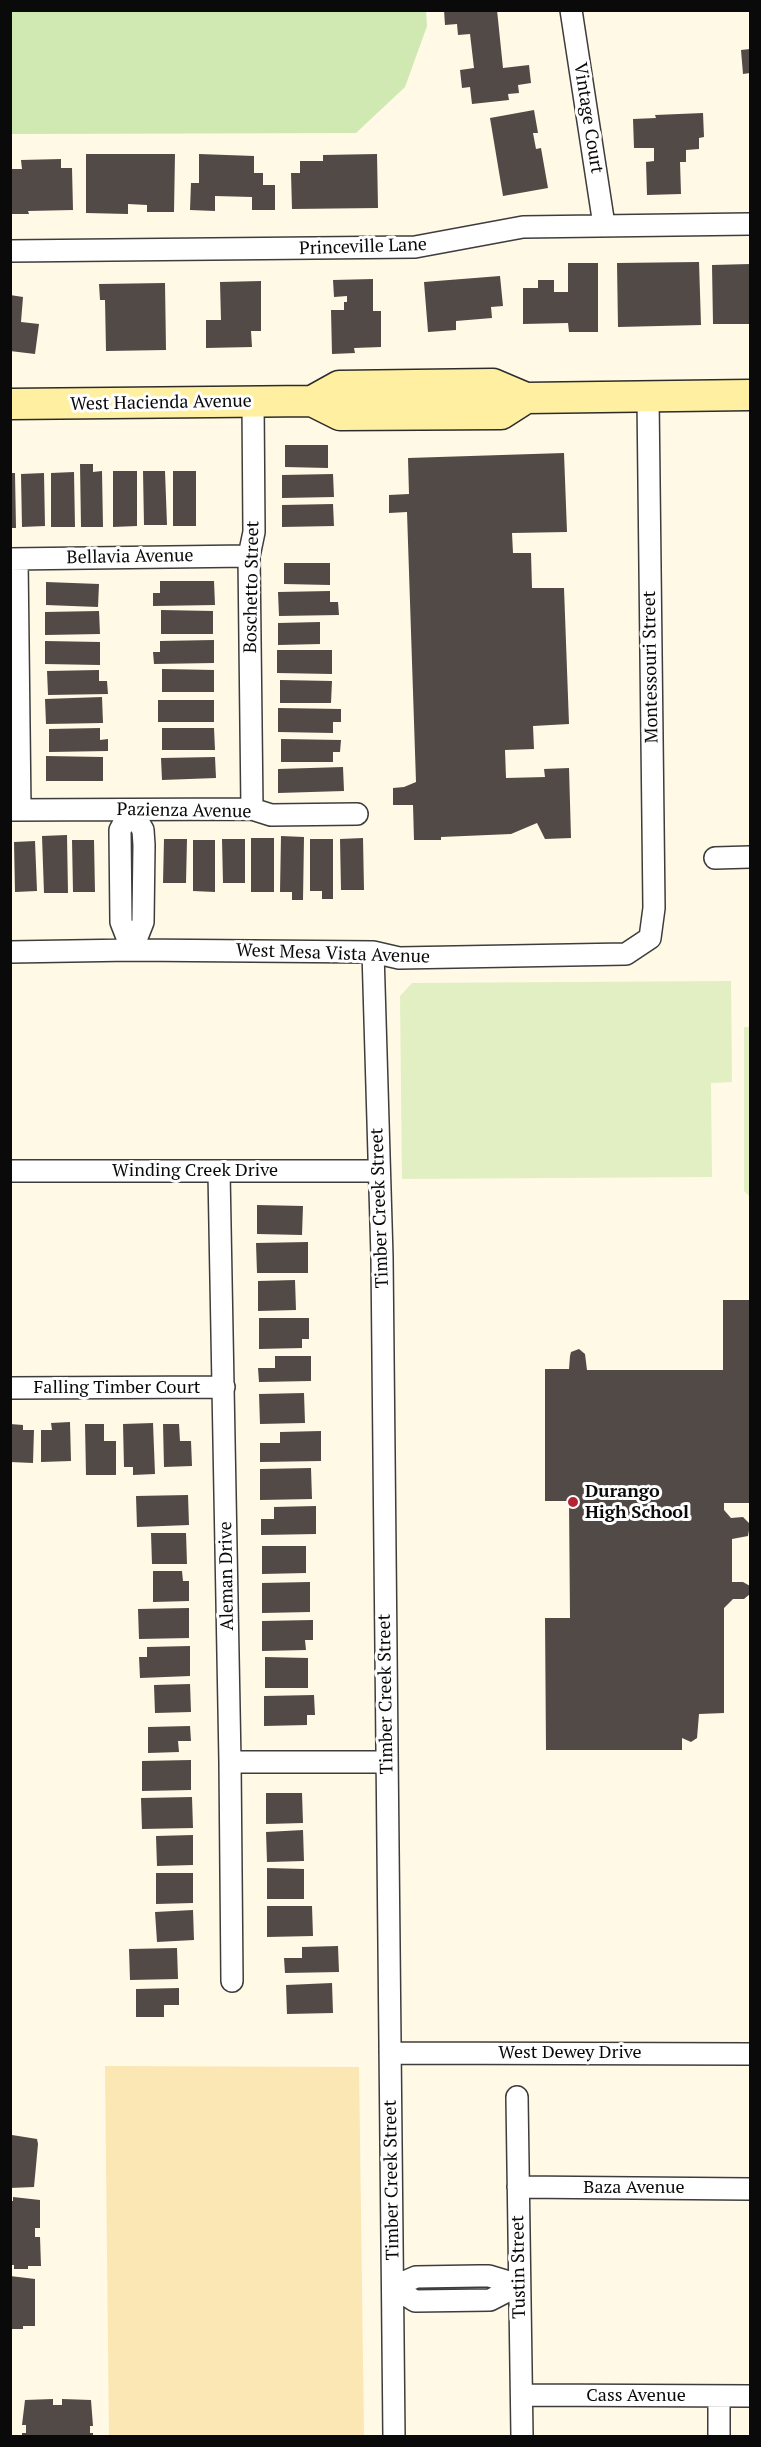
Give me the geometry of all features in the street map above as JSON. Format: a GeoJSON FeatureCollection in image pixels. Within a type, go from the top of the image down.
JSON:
{"type":"FeatureCollection","features":[{"type":"Feature","properties":{"kind":"main road","name":"West Hacienda Avenue"},"geometry":{"type":"LineString","coordinates":[[312,401],[339,387],[493,384],[526,398],[750,395]]}},
{"type":"Feature","properties":{"kind":"main road"},"geometry":{"type":"LineString","coordinates":[[398,415],[404,402],[445,399],[493,384]]}},
{"type":"Feature","properties":{"kind":"main road","name":"West Hacienda Avenue"},"geometry":{"type":"LineString","coordinates":[[10,404],[312,401],[340,415],[501,414],[526,398]]}},
{"type":"Feature","properties":{"kind":"street","name":"Vintage Court"},"geometry":{"type":"LineString","coordinates":[[571,10],[604,225]]}},
{"type":"Feature","properties":{"kind":"street","name":"Princeville Lane"},"geometry":{"type":"LineString","coordinates":[[10,251],[415,248],[523,227],[750,224]]}},
{"type":"Feature","properties":{"kind":"street","name":"Montessouri Street"},"geometry":{"type":"LineString","coordinates":[[648,397],[654,908],[650,938]]}},
{"type":"Feature","properties":{"kind":"street","name":"Boschetto Street"},"geometry":{"type":"LineString","coordinates":[[252,809],[249,556],[254,532],[253,401]]}},
{"type":"Feature","properties":{"kind":"street","name":"Bellavia Avenue"},"geometry":{"type":"LineString","coordinates":[[14,559],[249,556]]}},
{"type":"Feature","properties":{"kind":"street"},"geometry":{"type":"LineString","coordinates":[[14,559],[15,810]]}},
{"type":"Feature","properties":{"kind":"street","name":"Pazienza Avenue"},"geometry":{"type":"LineString","coordinates":[[15,810],[252,809],[271,815],[357,814]]}},
{"type":"Feature","properties":{"kind":"street"},"geometry":{"type":"LineString","coordinates":[[131,810],[120,830],[121,922],[132,950]]}},
{"type":"Feature","properties":{"kind":"street"},"geometry":{"type":"LineString","coordinates":[[714,858],[750,857]]}},
{"type":"Feature","properties":{"kind":"street","name":"West Mesa Vista Avenue"},"geometry":{"type":"LineString","coordinates":[[10,952],[132,950],[374,952],[399,958],[626,954],[650,938]]}},
{"type":"Feature","properties":{"kind":"street","name":"Timber Creek Street"},"geometry":{"type":"LineString","coordinates":[[374,952],[382,1257],[394,2436]]}},
{"type":"Feature","properties":{"kind":"street","name":"Winding Creek Drive"},"geometry":{"type":"LineString","coordinates":[[10,1171],[379,1171]]}},
{"type":"Feature","properties":{"kind":"street","name":"Aleman Drive"},"geometry":{"type":"LineString","coordinates":[[219,1172],[232,1981]]}},
{"type":"Feature","properties":{"kind":"street","name":"Falling Timber Court"},"geometry":{"type":"LineString","coordinates":[[10,1388],[224,1387]]}},
{"type":"Feature","properties":{"kind":"street"},"geometry":{"type":"LineString","coordinates":[[230,1762],[387,1762]]}},
{"type":"Feature","properties":{"kind":"street","name":"West Dewey Drive"},"geometry":{"type":"LineString","coordinates":[[390,2053],[750,2054]]}},
{"type":"Feature","properties":{"kind":"street","name":"Tustin Street"},"geometry":{"type":"LineString","coordinates":[[517,2097],[522,2436]]}},
{"type":"Feature","properties":{"kind":"street","name":"Baza Avenue"},"geometry":{"type":"LineString","coordinates":[[518,2187],[750,2188]]}},
{"type":"Feature","properties":{"kind":"street"},"geometry":{"type":"LineString","coordinates":[[393,2287],[415,2301],[490,2300],[519,2285]]}},
{"type":"Feature","properties":{"kind":"street","name":"Cass Avenue"},"geometry":{"type":"LineString","coordinates":[[522,2395],[750,2396]]}},
{"type":"Feature","properties":{"kind":"street"},"geometry":{"type":"LineString","coordinates":[[719,2396],[719,2436]]}},
{"type":"Feature","properties":{"kind":"green space"},"geometry":{"type":"Polygon","coordinates":[[[11,10],[426,10],[427,26],[405,87],[356,133],[11,134],[11,10]]]}},
{"type":"Feature","properties":{"kind":"green space"},"geometry":{"type":"Polygon","coordinates":[[[731,981],[732,1082],[711,1083],[712,1177],[402,1179],[400,996],[412,983],[731,981]]]}},
{"type":"Feature","properties":{"kind":"green space"},"geometry":{"type":"Polygon","coordinates":[[[744,1027],[750,1027],[750,1197],[744,1191],[744,1027]]]}},
{"type":"Feature","properties":{"kind":"sand"},"geometry":{"type":"Polygon","coordinates":[[[105,2066],[359,2067],[364,2436],[109,2436],[105,2066]]]}},
{"type":"Feature","properties":{"kind":"building"},"geometry":{"type":"Polygon","coordinates":[[[444,10],[497,10],[503,68],[529,65],[531,83],[518,85],[519,93],[508,94],[509,100],[472,104],[470,87],[462,88],[460,70],[474,68],[470,34],[458,35],[457,24],[445,25],[444,10]]]}},
{"type":"Feature","properties":{"kind":"building"},"geometry":{"type":"Polygon","coordinates":[[[750,49],[750,73],[743,74],[741,50],[750,49]]]}},
{"type":"Feature","properties":{"kind":"building"},"geometry":{"type":"Polygon","coordinates":[[[534,110],[538,133],[533,133],[536,149],[541,148],[548,188],[503,196],[490,118],[534,110]]]}},
{"type":"Feature","properties":{"kind":"building"},"geometry":{"type":"Polygon","coordinates":[[[703,113],[704,137],[699,138],[699,149],[686,150],[686,162],[680,162],[681,194],[647,195],[646,162],[654,161],[654,148],[634,148],[633,119],[656,118],[655,115],[703,113]]]}},
{"type":"Feature","properties":{"kind":"building"},"geometry":{"type":"Polygon","coordinates":[[[86,154],[175,154],[174,212],[147,212],[147,205],[128,204],[128,214],[86,213],[86,154]]]}},
{"type":"Feature","properties":{"kind":"building"},"geometry":{"type":"Polygon","coordinates":[[[199,154],[254,156],[254,173],[263,173],[263,185],[275,185],[275,210],[252,210],[252,197],[215,196],[215,211],[190,210],[191,183],[199,183],[199,154]]]}},
{"type":"Feature","properties":{"kind":"building"},"geometry":{"type":"Polygon","coordinates":[[[377,154],[378,208],[292,209],[291,173],[300,173],[300,161],[323,161],[323,155],[377,154]]]}},
{"type":"Feature","properties":{"kind":"building"},"geometry":{"type":"Polygon","coordinates":[[[61,159],[61,168],[72,168],[73,210],[28,211],[29,214],[10,214],[10,169],[22,169],[21,160],[61,159]]]}},
{"type":"Feature","properties":{"kind":"building"},"geometry":{"type":"Polygon","coordinates":[[[699,262],[701,325],[618,327],[617,263],[699,262]]]}},
{"type":"Feature","properties":{"kind":"building"},"geometry":{"type":"Polygon","coordinates":[[[568,263],[598,263],[598,332],[569,332],[568,323],[523,324],[523,288],[538,288],[538,280],[554,280],[554,292],[568,292],[568,263]]]}},
{"type":"Feature","properties":{"kind":"building"},"geometry":{"type":"Polygon","coordinates":[[[750,264],[750,324],[713,324],[712,265],[750,264]]]}},
{"type":"Feature","properties":{"kind":"building"},"geometry":{"type":"Polygon","coordinates":[[[500,276],[503,306],[491,307],[492,318],[456,321],[456,330],[428,332],[424,282],[500,276]]]}},
{"type":"Feature","properties":{"kind":"building"},"geometry":{"type":"Polygon","coordinates":[[[373,279],[373,311],[381,311],[381,347],[354,348],[355,353],[332,354],[331,310],[344,310],[344,302],[347,302],[347,296],[334,297],[333,280],[373,279]]]}},
{"type":"Feature","properties":{"kind":"building"},"geometry":{"type":"Polygon","coordinates":[[[261,281],[261,331],[251,331],[252,347],[206,348],[206,320],[221,320],[220,282],[261,281]]]}},
{"type":"Feature","properties":{"kind":"building"},"geometry":{"type":"Polygon","coordinates":[[[165,283],[166,350],[106,351],[105,300],[100,300],[99,284],[165,283]]]}},
{"type":"Feature","properties":{"kind":"building"},"geometry":{"type":"Polygon","coordinates":[[[10,295],[23,297],[21,322],[39,324],[35,354],[10,351],[10,295]]]}},
{"type":"Feature","properties":{"kind":"building"},"geometry":{"type":"Polygon","coordinates":[[[285,445],[328,445],[328,468],[285,467],[285,445]]]}},
{"type":"Feature","properties":{"kind":"building"},"geometry":{"type":"Polygon","coordinates":[[[564,453],[567,532],[512,533],[513,553],[531,553],[532,588],[564,588],[569,724],[533,726],[534,749],[505,750],[506,778],[545,777],[544,769],[569,768],[571,838],[545,839],[537,823],[511,834],[414,840],[413,805],[393,805],[393,788],[404,787],[416,782],[407,512],[389,513],[389,495],[409,494],[408,458],[564,453]]]}},
{"type":"Feature","properties":{"kind":"building"},"geometry":{"type":"Polygon","coordinates":[[[80,464],[93,464],[93,472],[102,471],[103,527],[81,527],[80,464]]]}},
{"type":"Feature","properties":{"kind":"building"},"geometry":{"type":"Polygon","coordinates":[[[113,471],[137,471],[137,526],[113,527],[113,471]]]}},
{"type":"Feature","properties":{"kind":"building"},"geometry":{"type":"Polygon","coordinates":[[[143,471],[165,471],[167,525],[144,525],[143,471]]]}},
{"type":"Feature","properties":{"kind":"building"},"geometry":{"type":"Polygon","coordinates":[[[173,471],[196,471],[196,526],[173,526],[173,471]]]}},
{"type":"Feature","properties":{"kind":"building"},"geometry":{"type":"Polygon","coordinates":[[[74,472],[75,527],[51,527],[51,473],[74,472]]]}},
{"type":"Feature","properties":{"kind":"building"},"geometry":{"type":"Polygon","coordinates":[[[10,473],[15,473],[16,528],[10,528],[10,473]]]}},
{"type":"Feature","properties":{"kind":"building"},"geometry":{"type":"Polygon","coordinates":[[[44,473],[45,526],[22,527],[21,474],[44,473]]]}},
{"type":"Feature","properties":{"kind":"building"},"geometry":{"type":"Polygon","coordinates":[[[333,474],[334,497],[282,498],[282,475],[333,474]]]}},
{"type":"Feature","properties":{"kind":"building"},"geometry":{"type":"Polygon","coordinates":[[[333,504],[334,526],[282,527],[282,505],[333,504]]]}},
{"type":"Feature","properties":{"kind":"building"},"geometry":{"type":"Polygon","coordinates":[[[284,563],[330,563],[330,585],[284,584],[284,563]]]}},
{"type":"Feature","properties":{"kind":"building"},"geometry":{"type":"Polygon","coordinates":[[[160,581],[214,581],[215,605],[153,606],[153,593],[160,593],[160,581]]]}},
{"type":"Feature","properties":{"kind":"building"},"geometry":{"type":"Polygon","coordinates":[[[46,582],[99,584],[98,607],[46,605],[46,582]]]}},
{"type":"Feature","properties":{"kind":"building"},"geometry":{"type":"Polygon","coordinates":[[[330,591],[330,602],[338,602],[339,615],[279,616],[278,592],[330,591]]]}},
{"type":"Feature","properties":{"kind":"building"},"geometry":{"type":"Polygon","coordinates":[[[161,610],[213,611],[213,634],[161,634],[161,610]]]}},
{"type":"Feature","properties":{"kind":"building"},"geometry":{"type":"Polygon","coordinates":[[[99,611],[100,634],[45,635],[45,612],[99,611]]]}},
{"type":"Feature","properties":{"kind":"building"},"geometry":{"type":"Polygon","coordinates":[[[320,622],[320,644],[278,645],[278,623],[320,622]]]}},
{"type":"Feature","properties":{"kind":"building"},"geometry":{"type":"Polygon","coordinates":[[[214,640],[214,663],[154,664],[153,652],[160,652],[160,641],[214,640]]]}},
{"type":"Feature","properties":{"kind":"building"},"geometry":{"type":"Polygon","coordinates":[[[45,641],[100,642],[100,665],[45,664],[45,641]]]}},
{"type":"Feature","properties":{"kind":"building"},"geometry":{"type":"Polygon","coordinates":[[[277,650],[332,650],[332,674],[277,673],[277,650]]]}},
{"type":"Feature","properties":{"kind":"building"},"geometry":{"type":"Polygon","coordinates":[[[162,669],[214,670],[214,692],[162,692],[162,669]]]}},
{"type":"Feature","properties":{"kind":"building"},"geometry":{"type":"Polygon","coordinates":[[[99,670],[99,681],[107,681],[108,694],[48,695],[47,671],[99,670]]]}},
{"type":"Feature","properties":{"kind":"building"},"geometry":{"type":"Polygon","coordinates":[[[280,680],[332,681],[331,703],[280,703],[280,680]]]}},
{"type":"Feature","properties":{"kind":"building"},"geometry":{"type":"Polygon","coordinates":[[[102,697],[103,723],[46,724],[45,699],[102,697]]]}},
{"type":"Feature","properties":{"kind":"building"},"geometry":{"type":"Polygon","coordinates":[[[158,700],[214,700],[214,722],[158,722],[158,700]]]}},
{"type":"Feature","properties":{"kind":"building"},"geometry":{"type":"Polygon","coordinates":[[[278,708],[341,709],[341,722],[333,722],[333,733],[278,732],[278,708]]]}},
{"type":"Feature","properties":{"kind":"building"},"geometry":{"type":"Polygon","coordinates":[[[100,728],[100,740],[108,739],[108,751],[49,752],[49,729],[100,728]]]}},
{"type":"Feature","properties":{"kind":"building"},"geometry":{"type":"Polygon","coordinates":[[[162,728],[214,728],[215,750],[162,750],[162,728]]]}},
{"type":"Feature","properties":{"kind":"building"},"geometry":{"type":"Polygon","coordinates":[[[281,739],[341,740],[340,752],[333,752],[333,762],[281,762],[281,739]]]}},
{"type":"Feature","properties":{"kind":"building"},"geometry":{"type":"Polygon","coordinates":[[[46,756],[103,757],[103,781],[46,781],[46,756]]]}},
{"type":"Feature","properties":{"kind":"building"},"geometry":{"type":"Polygon","coordinates":[[[215,757],[216,778],[162,780],[161,758],[215,757]]]}},
{"type":"Feature","properties":{"kind":"building"},"geometry":{"type":"Polygon","coordinates":[[[343,767],[344,791],[278,793],[278,769],[343,767]]]}},
{"type":"Feature","properties":{"kind":"building"},"geometry":{"type":"Polygon","coordinates":[[[67,835],[68,893],[44,893],[42,836],[67,835]]]}},
{"type":"Feature","properties":{"kind":"building"},"geometry":{"type":"Polygon","coordinates":[[[281,836],[304,837],[303,900],[292,900],[292,892],[280,892],[281,836]]]}},
{"type":"Feature","properties":{"kind":"building"},"geometry":{"type":"Polygon","coordinates":[[[251,838],[274,838],[274,892],[251,892],[251,838]]]}},
{"type":"Feature","properties":{"kind":"building"},"geometry":{"type":"Polygon","coordinates":[[[363,838],[364,890],[341,890],[340,839],[363,838]]]}},
{"type":"Feature","properties":{"kind":"building"},"geometry":{"type":"Polygon","coordinates":[[[164,839],[187,839],[186,883],[163,883],[164,839]]]}},
{"type":"Feature","properties":{"kind":"building"},"geometry":{"type":"Polygon","coordinates":[[[222,839],[245,839],[245,883],[223,883],[222,839]]]}},
{"type":"Feature","properties":{"kind":"building"},"geometry":{"type":"Polygon","coordinates":[[[310,839],[333,839],[333,899],[322,899],[322,891],[310,891],[310,839]]]}},
{"type":"Feature","properties":{"kind":"building"},"geometry":{"type":"Polygon","coordinates":[[[72,840],[94,840],[95,892],[73,892],[72,840]]]}},
{"type":"Feature","properties":{"kind":"building"},"geometry":{"type":"Polygon","coordinates":[[[193,840],[215,840],[215,892],[193,891],[193,840]]]}},
{"type":"Feature","properties":{"kind":"building"},"geometry":{"type":"Polygon","coordinates":[[[35,841],[37,891],[15,892],[14,842],[35,841]]]}},
{"type":"Feature","properties":{"kind":"building"},"geometry":{"type":"Polygon","coordinates":[[[257,1205],[303,1206],[302,1235],[257,1234],[257,1205]]]}},
{"type":"Feature","properties":{"kind":"building"},"geometry":{"type":"Polygon","coordinates":[[[308,1242],[308,1273],[257,1273],[256,1243],[308,1242]]]}},
{"type":"Feature","properties":{"kind":"building"},"geometry":{"type":"Polygon","coordinates":[[[295,1280],[296,1310],[258,1311],[258,1281],[295,1280]]]}},
{"type":"Feature","properties":{"kind":"building"},"geometry":{"type":"Polygon","coordinates":[[[723,1300],[750,1300],[750,1503],[724,1503],[724,1510],[731,1518],[743,1517],[750,1524],[748,1536],[732,1539],[732,1582],[743,1582],[750,1586],[750,1594],[744,1599],[733,1599],[724,1608],[724,1713],[699,1714],[697,1738],[691,1742],[682,1738],[682,1750],[546,1750],[545,1618],[570,1618],[569,1501],[545,1501],[545,1369],[569,1369],[571,1352],[579,1349],[585,1354],[587,1370],[723,1370],[723,1300]]]}},
{"type":"Feature","properties":{"kind":"building"},"geometry":{"type":"Polygon","coordinates":[[[259,1318],[309,1318],[309,1339],[302,1339],[302,1348],[259,1349],[259,1318]]]}},
{"type":"Feature","properties":{"kind":"building"},"geometry":{"type":"Polygon","coordinates":[[[275,1356],[311,1356],[311,1381],[259,1382],[258,1368],[275,1368],[275,1356]]]}},
{"type":"Feature","properties":{"kind":"building"},"geometry":{"type":"Polygon","coordinates":[[[304,1393],[305,1423],[260,1424],[259,1394],[304,1393]]]}},
{"type":"Feature","properties":{"kind":"building"},"geometry":{"type":"Polygon","coordinates":[[[70,1422],[71,1461],[41,1462],[41,1430],[52,1430],[51,1423],[70,1422]]]}},
{"type":"Feature","properties":{"kind":"building"},"geometry":{"type":"Polygon","coordinates":[[[153,1423],[155,1474],[133,1475],[133,1467],[124,1467],[123,1424],[153,1423]]]}},
{"type":"Feature","properties":{"kind":"building"},"geometry":{"type":"Polygon","coordinates":[[[10,1424],[23,1425],[23,1430],[34,1430],[33,1463],[10,1462],[10,1424]]]}},
{"type":"Feature","properties":{"kind":"building"},"geometry":{"type":"Polygon","coordinates":[[[85,1424],[104,1424],[104,1441],[116,1441],[116,1475],[86,1475],[85,1424]]]}},
{"type":"Feature","properties":{"kind":"building"},"geometry":{"type":"Polygon","coordinates":[[[163,1424],[179,1424],[180,1441],[191,1441],[192,1466],[164,1467],[163,1424]]]}},
{"type":"Feature","properties":{"kind":"building"},"geometry":{"type":"Polygon","coordinates":[[[321,1431],[321,1461],[260,1462],[260,1443],[280,1443],[280,1432],[321,1431]]]}},
{"type":"Feature","properties":{"kind":"building"},"geometry":{"type":"Polygon","coordinates":[[[311,1468],[312,1499],[260,1500],[260,1469],[311,1468]]]}},
{"type":"Feature","properties":{"kind":"building"},"geometry":{"type":"Polygon","coordinates":[[[188,1495],[189,1525],[137,1527],[136,1496],[188,1495]]]}},
{"type":"Feature","properties":{"kind":"building"},"geometry":{"type":"Polygon","coordinates":[[[316,1506],[316,1534],[261,1535],[261,1519],[274,1519],[274,1507],[316,1506]]]}},
{"type":"Feature","properties":{"kind":"building"},"geometry":{"type":"Polygon","coordinates":[[[151,1533],[186,1533],[187,1564],[152,1564],[151,1533]]]}},
{"type":"Feature","properties":{"kind":"building"},"geometry":{"type":"Polygon","coordinates":[[[262,1546],[306,1546],[306,1573],[262,1574],[262,1546]]]}},
{"type":"Feature","properties":{"kind":"building"},"geometry":{"type":"Polygon","coordinates":[[[153,1571],[182,1571],[183,1581],[189,1581],[189,1601],[153,1602],[153,1571]]]}},
{"type":"Feature","properties":{"kind":"building"},"geometry":{"type":"Polygon","coordinates":[[[310,1582],[310,1612],[262,1613],[262,1583],[310,1582]]]}},
{"type":"Feature","properties":{"kind":"building"},"geometry":{"type":"Polygon","coordinates":[[[189,1608],[189,1638],[139,1639],[138,1609],[189,1608]]]}},
{"type":"Feature","properties":{"kind":"building"},"geometry":{"type":"Polygon","coordinates":[[[313,1620],[313,1640],[305,1640],[306,1650],[262,1651],[262,1621],[313,1620]]]}},
{"type":"Feature","properties":{"kind":"building"},"geometry":{"type":"Polygon","coordinates":[[[190,1646],[190,1676],[140,1678],[139,1657],[147,1657],[147,1647],[190,1646]]]}},
{"type":"Feature","properties":{"kind":"building"},"geometry":{"type":"Polygon","coordinates":[[[265,1657],[308,1658],[308,1688],[265,1688],[265,1657]]]}},
{"type":"Feature","properties":{"kind":"building"},"geometry":{"type":"Polygon","coordinates":[[[190,1684],[191,1712],[155,1713],[154,1685],[190,1684]]]}},
{"type":"Feature","properties":{"kind":"building"},"geometry":{"type":"Polygon","coordinates":[[[314,1695],[315,1715],[307,1715],[307,1725],[264,1726],[264,1696],[314,1695]]]}},
{"type":"Feature","properties":{"kind":"building"},"geometry":{"type":"Polygon","coordinates":[[[190,1726],[191,1741],[178,1741],[179,1752],[148,1753],[148,1727],[190,1726]]]}},
{"type":"Feature","properties":{"kind":"building"},"geometry":{"type":"Polygon","coordinates":[[[191,1760],[191,1790],[142,1791],[142,1761],[191,1760]]]}},
{"type":"Feature","properties":{"kind":"building"},"geometry":{"type":"Polygon","coordinates":[[[266,1793],[302,1793],[303,1823],[266,1824],[266,1793]]]}},
{"type":"Feature","properties":{"kind":"building"},"geometry":{"type":"Polygon","coordinates":[[[192,1797],[193,1828],[142,1829],[141,1798],[192,1797]]]}},
{"type":"Feature","properties":{"kind":"building"},"geometry":{"type":"Polygon","coordinates":[[[303,1830],[304,1861],[267,1862],[266,1832],[303,1830]]]}},
{"type":"Feature","properties":{"kind":"building"},"geometry":{"type":"Polygon","coordinates":[[[193,1835],[193,1865],[157,1866],[156,1836],[193,1835]]]}},
{"type":"Feature","properties":{"kind":"building"},"geometry":{"type":"Polygon","coordinates":[[[267,1868],[304,1869],[304,1899],[267,1899],[267,1868]]]}},
{"type":"Feature","properties":{"kind":"building"},"geometry":{"type":"Polygon","coordinates":[[[156,1873],[193,1873],[193,1903],[156,1904],[156,1873]]]}},
{"type":"Feature","properties":{"kind":"building"},"geometry":{"type":"Polygon","coordinates":[[[267,1906],[312,1906],[313,1936],[267,1937],[267,1906]]]}},
{"type":"Feature","properties":{"kind":"building"},"geometry":{"type":"Polygon","coordinates":[[[193,1910],[194,1940],[157,1942],[155,1912],[193,1910]]]}},
{"type":"Feature","properties":{"kind":"building"},"geometry":{"type":"Polygon","coordinates":[[[338,1946],[339,1972],[285,1973],[284,1958],[302,1958],[302,1947],[338,1946]]]}},
{"type":"Feature","properties":{"kind":"building"},"geometry":{"type":"Polygon","coordinates":[[[177,1948],[178,1979],[130,1980],[129,1949],[177,1948]]]}},
{"type":"Feature","properties":{"kind":"building"},"geometry":{"type":"Polygon","coordinates":[[[332,1983],[333,2013],[287,2014],[286,1985],[332,1983]]]}},
{"type":"Feature","properties":{"kind":"building"},"geometry":{"type":"Polygon","coordinates":[[[179,1988],[179,2005],[164,2005],[164,2017],[136,2017],[136,1989],[179,1988]]]}},
{"type":"Feature","properties":{"kind":"building"},"geometry":{"type":"Polygon","coordinates":[[[12,2135],[37,2139],[34,2187],[10,2188],[12,2135]]]}},
{"type":"Feature","properties":{"kind":"building"},"geometry":{"type":"Polygon","coordinates":[[[13,2197],[40,2200],[40,2228],[35,2228],[35,2237],[40,2237],[41,2266],[14,2269],[14,2265],[10,2265],[10,2201],[13,2201],[13,2197]]]}},
{"type":"Feature","properties":{"kind":"building"},"geometry":{"type":"Polygon","coordinates":[[[10,2276],[35,2279],[35,2326],[10,2329],[10,2276]]]}},
{"type":"Feature","properties":{"kind":"building"},"geometry":{"type":"Polygon","coordinates":[[[53,2399],[53,2405],[62,2405],[62,2399],[91,2400],[93,2426],[90,2426],[90,2433],[93,2433],[93,2436],[22,2436],[22,2433],[26,2433],[26,2425],[22,2425],[25,2400],[53,2399]]]}},
{"type":"Feature","properties":{"kind":"place","name":"Durango High School"},"geometry":{"type":"Point","coordinates":[573,1502]}}]}
